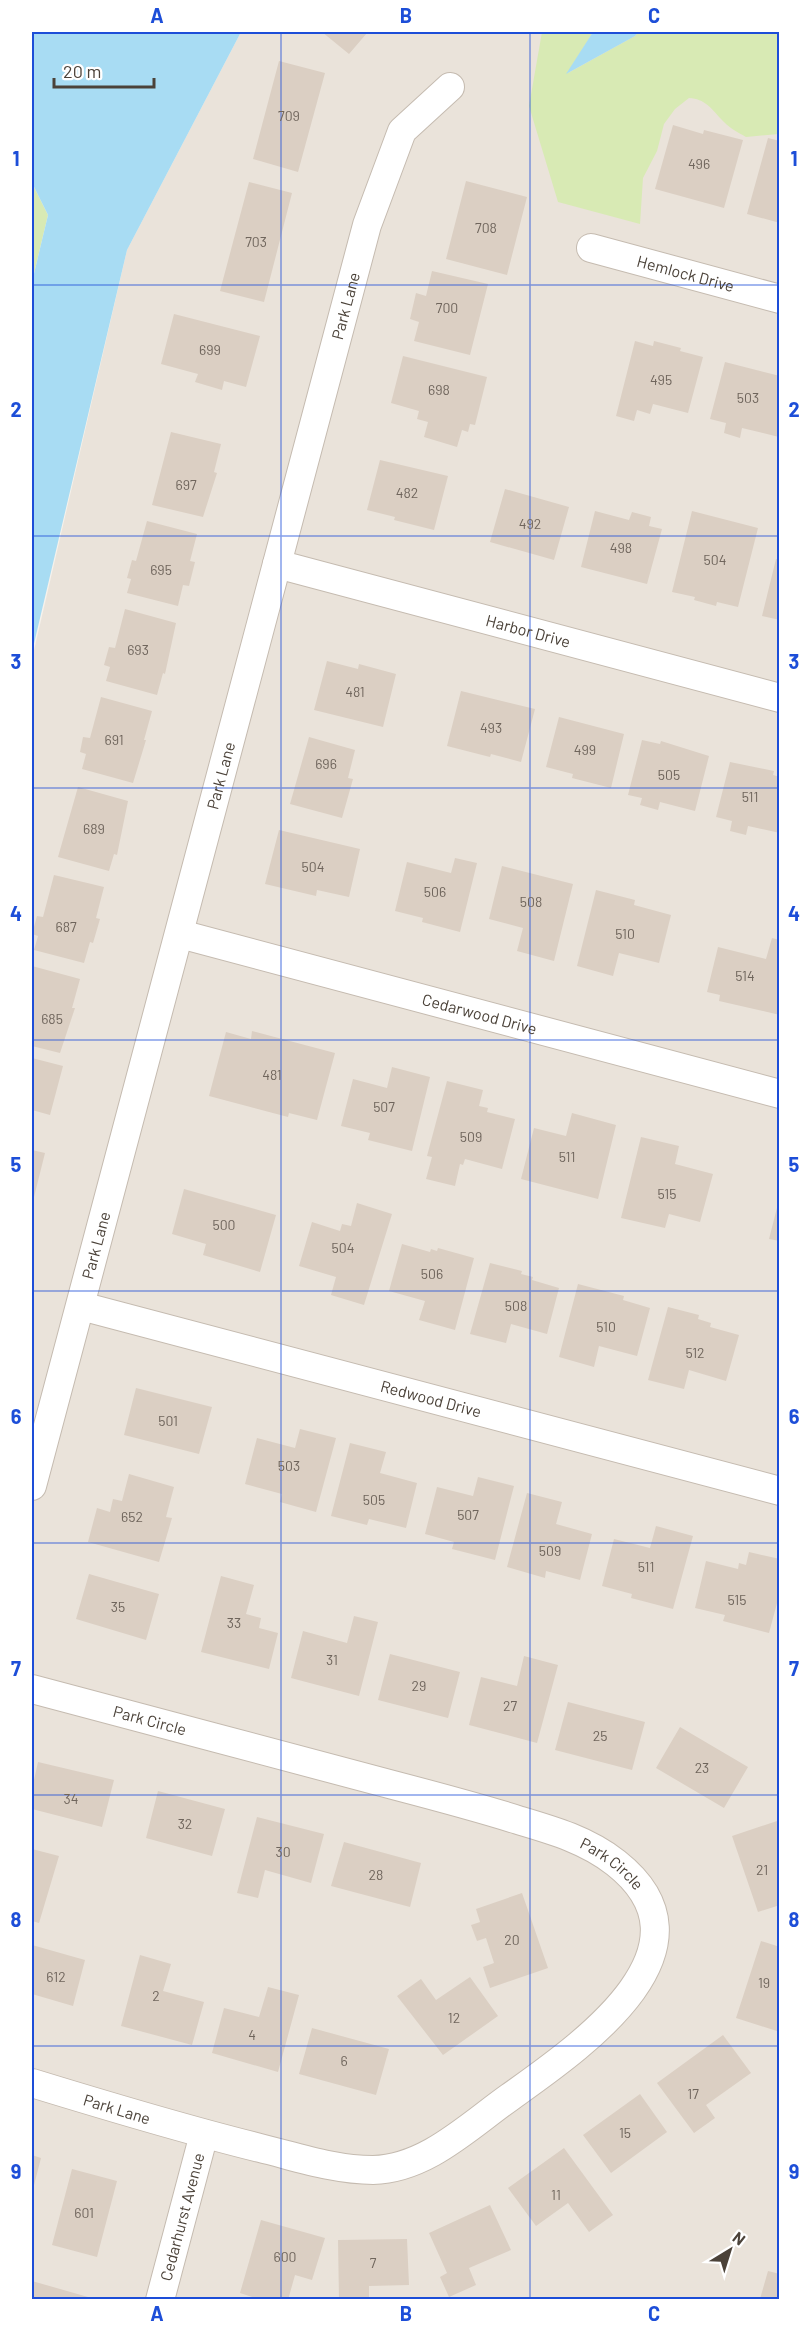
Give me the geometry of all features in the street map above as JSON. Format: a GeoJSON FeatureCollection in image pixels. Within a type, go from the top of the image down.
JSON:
{"type":"FeatureCollection","features":[{"type":"Feature","properties":{"kind":"street","name":"Park Lane"},"geometry":{"type":"LineString","coordinates":[[32,1486],[367,225],[402,131],[450,87]]}},
{"type":"Feature","properties":{"kind":"street","name":"Hemlock Drive"},"geometry":{"type":"LineString","coordinates":[[591,248],[780,299]]}},
{"type":"Feature","properties":{"kind":"street","name":"Harbor Drive"},"geometry":{"type":"LineString","coordinates":[[277,564],[780,698]]}},
{"type":"Feature","properties":{"kind":"street","name":"Cedarwood Drive"},"geometry":{"type":"LineString","coordinates":[[180,934],[780,1094]]}},
{"type":"Feature","properties":{"kind":"street","name":"Redwood Drive"},"geometry":{"type":"LineString","coordinates":[[81,1306],[780,1491]]}},
{"type":"Feature","properties":{"kind":"street","name":"Park Circle"},"geometry":{"type":"LineString","coordinates":[[32,1689],[470,1805],[564,1834],[596,1849],[618,1864],[635,1882],[651,1907],[656,1920],[652,1951],[639,1979],[618,2008],[598,2030],[568,2055],[425,2157],[394,2168],[374,2170],[352,2168],[322,2163],[204,2134]]}},
{"type":"Feature","properties":{"kind":"street","name":"Park Lane"},"geometry":{"type":"LineString","coordinates":[[32,2083],[204,2134]]}},
{"type":"Feature","properties":{"kind":"street","name":"Cedarhurst Avenue"},"geometry":{"type":"LineString","coordinates":[[160,2300],[204,2134]]}},
{"type":"Feature","properties":{"kind":"shaded area"},"geometry":{"type":"Polygon","coordinates":[[[241,32],[644,32],[779,115],[779,2299],[32,2300],[32,659],[127,250],[241,32]]]}},
{"type":"Feature","properties":{"kind":"green space"},"geometry":{"type":"Polygon","coordinates":[[[542,32],[593,32],[568,73],[635,36],[638,32],[779,32],[779,134],[746,137],[727,124],[704,102],[689,98],[675,109],[664,124],[657,151],[643,178],[640,224],[558,202],[529,106],[542,32]]]}},
{"type":"Feature","properties":{"kind":"green space"},"geometry":{"type":"Polygon","coordinates":[[[32,183],[48,215],[32,282],[32,183]]]}},
{"type":"Feature","properties":{"kind":"water"},"geometry":{"type":"Polygon","coordinates":[[[32,32],[241,32],[127,250],[32,652],[32,282],[48,215],[32,183],[32,32]]]}},
{"type":"Feature","properties":{"kind":"water"},"geometry":{"type":"Polygon","coordinates":[[[593,32],[638,32],[635,36],[566,74],[593,32]]]}},
{"type":"Feature","properties":{"kind":"building"},"geometry":{"type":"Polygon","coordinates":[[[322,32],[365,32],[367,33],[349,54],[322,32]]]}},
{"type":"Feature","properties":{"kind":"building"},"geometry":{"type":"Polygon","coordinates":[[[279,61],[325,73],[298,172],[253,159],[279,61]]]}},
{"type":"Feature","properties":{"kind":"building"},"geometry":{"type":"Polygon","coordinates":[[[673,125],[703,134],[704,130],[743,140],[724,208],[655,189],[673,125]]]}},
{"type":"Feature","properties":{"kind":"building"},"geometry":{"type":"Polygon","coordinates":[[[768,138],[780,141],[780,223],[747,214],[768,138]]]}},
{"type":"Feature","properties":{"kind":"building"},"geometry":{"type":"Polygon","coordinates":[[[466,181],[527,197],[507,275],[446,259],[466,181]]]}},
{"type":"Feature","properties":{"kind":"building"},"geometry":{"type":"Polygon","coordinates":[[[249,182],[292,193],[264,302],[220,291],[249,182]]]}},
{"type":"Feature","properties":{"kind":"building"},"geometry":{"type":"Polygon","coordinates":[[[432,271],[488,284],[470,355],[414,341],[419,322],[410,319],[416,293],[426,296],[432,271]]]}},
{"type":"Feature","properties":{"kind":"building"},"geometry":{"type":"Polygon","coordinates":[[[174,314],[260,336],[246,387],[224,381],[222,390],[195,382],[198,374],[161,364],[174,314]]]}},
{"type":"Feature","properties":{"kind":"building"},"geometry":{"type":"Polygon","coordinates":[[[635,341],[653,346],[654,341],[703,357],[688,413],[653,404],[650,414],[637,410],[634,421],[616,416],[635,341]]]}},
{"type":"Feature","properties":{"kind":"building"},"geometry":{"type":"Polygon","coordinates":[[[403,356],[487,377],[475,425],[470,424],[468,432],[462,430],[457,447],[424,437],[428,422],[417,419],[419,411],[391,403],[403,356]]]}},
{"type":"Feature","properties":{"kind":"building"},"geometry":{"type":"Polygon","coordinates":[[[725,362],[780,376],[779,437],[742,428],[740,438],[724,433],[726,423],[710,419],[725,362]]]}},
{"type":"Feature","properties":{"kind":"building"},"geometry":{"type":"Polygon","coordinates":[[[171,432],[221,444],[214,472],[217,473],[203,517],[152,505],[171,432]]]}},
{"type":"Feature","properties":{"kind":"building"},"geometry":{"type":"Polygon","coordinates":[[[380,460],[448,476],[434,530],[394,520],[395,517],[367,510],[380,460]]]}},
{"type":"Feature","properties":{"kind":"building"},"geometry":{"type":"Polygon","coordinates":[[[505,489],[569,507],[554,560],[490,542],[505,489]]]}},
{"type":"Feature","properties":{"kind":"building"},"geometry":{"type":"Polygon","coordinates":[[[595,511],[629,520],[632,512],[651,517],[649,526],[662,529],[647,584],[581,567],[595,511]]]}},
{"type":"Feature","properties":{"kind":"building"},"geometry":{"type":"Polygon","coordinates":[[[692,511],[758,528],[738,607],[717,602],[716,606],[694,600],[695,597],[672,592],[692,511]]]}},
{"type":"Feature","properties":{"kind":"building"},"geometry":{"type":"Polygon","coordinates":[[[147,521],[197,534],[190,561],[195,562],[189,586],[183,585],[178,606],[127,593],[131,579],[127,578],[132,560],[136,561],[147,521]]]}},
{"type":"Feature","properties":{"kind":"building"},"geometry":{"type":"Polygon","coordinates":[[[776,559],[780,560],[780,620],[762,616],[776,559]]]}},
{"type":"Feature","properties":{"kind":"building"},"geometry":{"type":"Polygon","coordinates":[[[125,609],[176,623],[165,674],[163,673],[157,695],[106,681],[110,667],[104,665],[109,647],[115,648],[125,609]]]}},
{"type":"Feature","properties":{"kind":"building"},"geometry":{"type":"Polygon","coordinates":[[[327,661],[358,669],[359,664],[396,674],[383,727],[314,710],[327,661]]]}},
{"type":"Feature","properties":{"kind":"building"},"geometry":{"type":"Polygon","coordinates":[[[461,691],[535,709],[521,762],[447,746],[461,691]]]}},
{"type":"Feature","properties":{"kind":"building"},"geometry":{"type":"Polygon","coordinates":[[[101,697],[152,711],[133,783],[82,769],[86,754],[80,752],[83,737],[90,738],[101,697]]]}},
{"type":"Feature","properties":{"kind":"building"},"geometry":{"type":"Polygon","coordinates":[[[559,717],[624,734],[611,788],[572,778],[573,774],[546,767],[559,717]]]}},
{"type":"Feature","properties":{"kind":"building"},"geometry":{"type":"Polygon","coordinates":[[[309,737],[355,750],[348,778],[353,779],[342,818],[290,804],[309,737]]]}},
{"type":"Feature","properties":{"kind":"building"},"geometry":{"type":"Polygon","coordinates":[[[642,740],[660,744],[661,741],[709,756],[695,811],[660,802],[658,810],[640,805],[642,798],[628,795],[642,740]]]}},
{"type":"Feature","properties":{"kind":"building"},"geometry":{"type":"Polygon","coordinates":[[[730,762],[774,771],[773,775],[780,777],[780,833],[748,826],[746,835],[730,831],[732,821],[716,817],[730,762]]]}},
{"type":"Feature","properties":{"kind":"building"},"geometry":{"type":"Polygon","coordinates":[[[78,787],[128,801],[117,855],[114,854],[109,871],[58,857],[78,787]]]}},
{"type":"Feature","properties":{"kind":"building"},"geometry":{"type":"Polygon","coordinates":[[[279,830],[360,849],[349,897],[317,890],[316,896],[265,884],[279,830]]]}},
{"type":"Feature","properties":{"kind":"building"},"geometry":{"type":"Polygon","coordinates":[[[455,858],[477,863],[460,932],[422,922],[423,918],[395,911],[407,862],[451,873],[455,858]]]}},
{"type":"Feature","properties":{"kind":"building"},"geometry":{"type":"Polygon","coordinates":[[[502,866],[573,884],[554,961],[517,951],[523,928],[489,919],[502,866]]]}},
{"type":"Feature","properties":{"kind":"building"},"geometry":{"type":"Polygon","coordinates":[[[54,875],[104,887],[96,918],[100,919],[84,963],[34,950],[38,936],[32,934],[37,916],[43,917],[54,875]]]}},
{"type":"Feature","properties":{"kind":"building"},"geometry":{"type":"Polygon","coordinates":[[[596,890],[635,900],[634,905],[671,915],[659,963],[619,953],[613,976],[577,966],[596,890]]]}},
{"type":"Feature","properties":{"kind":"building"},"geometry":{"type":"Polygon","coordinates":[[[772,938],[780,940],[780,1015],[719,1001],[720,995],[707,992],[718,947],[766,959],[772,938]]]}},
{"type":"Feature","properties":{"kind":"building"},"geometry":{"type":"Polygon","coordinates":[[[32,966],[80,979],[72,1008],[75,1008],[60,1053],[32,1046],[32,966]]]}},
{"type":"Feature","properties":{"kind":"building"},"geometry":{"type":"Polygon","coordinates":[[[252,1031],[335,1053],[317,1120],[289,1113],[288,1117],[209,1096],[226,1032],[251,1039],[252,1031]]]}},
{"type":"Feature","properties":{"kind":"building"},"geometry":{"type":"Polygon","coordinates":[[[32,1058],[63,1066],[50,1115],[32,1110],[32,1058]]]}},
{"type":"Feature","properties":{"kind":"building"},"geometry":{"type":"Polygon","coordinates":[[[392,1067],[430,1077],[412,1151],[368,1140],[370,1133],[341,1126],[353,1079],[387,1088],[392,1067]]]}},
{"type":"Feature","properties":{"kind":"building"},"geometry":{"type":"Polygon","coordinates":[[[447,1081],[483,1090],[479,1106],[488,1108],[487,1112],[515,1119],[502,1169],[465,1159],[463,1165],[460,1164],[455,1186],[426,1179],[432,1157],[427,1156],[447,1081]]]}},
{"type":"Feature","properties":{"kind":"building"},"geometry":{"type":"Polygon","coordinates":[[[572,1113],[616,1125],[598,1199],[521,1179],[534,1128],[566,1136],[572,1113]]]}},
{"type":"Feature","properties":{"kind":"building"},"geometry":{"type":"Polygon","coordinates":[[[641,1137],[679,1146],[675,1164],[713,1174],[700,1222],[669,1214],[665,1228],[621,1218],[641,1137]]]}},
{"type":"Feature","properties":{"kind":"building"},"geometry":{"type":"Polygon","coordinates":[[[32,1150],[45,1153],[32,1205],[32,1150]]]}},
{"type":"Feature","properties":{"kind":"building"},"geometry":{"type":"Polygon","coordinates":[[[184,1189],[276,1215],[260,1272],[203,1255],[206,1244],[172,1234],[184,1189]]]}},
{"type":"Feature","properties":{"kind":"building"},"geometry":{"type":"Polygon","coordinates":[[[780,1200],[780,1241],[769,1239],[780,1200]]]}},
{"type":"Feature","properties":{"kind":"building"},"geometry":{"type":"Polygon","coordinates":[[[357,1203],[392,1214],[364,1305],[331,1295],[336,1277],[299,1266],[312,1222],[340,1231],[342,1224],[351,1226],[357,1203]]]}},
{"type":"Feature","properties":{"kind":"building"},"geometry":{"type":"Polygon","coordinates":[[[402,1244],[430,1252],[431,1249],[437,1251],[438,1248],[474,1258],[455,1330],[419,1320],[425,1301],[389,1291],[402,1244]]]}},
{"type":"Feature","properties":{"kind":"building"},"geometry":{"type":"Polygon","coordinates":[[[490,1263],[522,1271],[521,1274],[533,1277],[532,1280],[559,1288],[547,1334],[511,1324],[506,1343],[470,1334],[490,1263]]]}},
{"type":"Feature","properties":{"kind":"building"},"geometry":{"type":"Polygon","coordinates":[[[578,1284],[624,1296],[623,1300],[650,1308],[637,1356],[599,1346],[594,1367],[559,1357],[578,1284]]]}},
{"type":"Feature","properties":{"kind":"building"},"geometry":{"type":"Polygon","coordinates":[[[668,1307],[699,1315],[698,1319],[711,1323],[710,1327],[739,1335],[726,1381],[689,1370],[684,1389],[648,1380],[668,1307]]]}},
{"type":"Feature","properties":{"kind":"building"},"geometry":{"type":"Polygon","coordinates":[[[136,1388],[212,1407],[199,1454],[124,1435],[136,1388]]]}},
{"type":"Feature","properties":{"kind":"building"},"geometry":{"type":"Polygon","coordinates":[[[300,1429],[336,1438],[316,1512],[280,1502],[282,1494],[245,1484],[257,1438],[295,1448],[300,1429]]]}},
{"type":"Feature","properties":{"kind":"building"},"geometry":{"type":"Polygon","coordinates":[[[350,1443],[386,1452],[380,1473],[417,1483],[406,1528],[369,1519],[367,1525],[331,1516],[350,1443]]]}},
{"type":"Feature","properties":{"kind":"building"},"geometry":{"type":"Polygon","coordinates":[[[129,1474],[174,1487],[166,1517],[172,1518],[159,1562],[88,1542],[97,1508],[110,1512],[113,1499],[122,1501],[129,1474]]]}},
{"type":"Feature","properties":{"kind":"building"},"geometry":{"type":"Polygon","coordinates":[[[478,1477],[514,1486],[495,1560],[452,1549],[454,1542],[425,1534],[437,1487],[473,1496],[478,1477]]]}},
{"type":"Feature","properties":{"kind":"building"},"geometry":{"type":"Polygon","coordinates":[[[527,1493],[562,1502],[556,1524],[592,1534],[580,1580],[546,1571],[545,1578],[507,1567],[527,1493]]]}},
{"type":"Feature","properties":{"kind":"building"},"geometry":{"type":"Polygon","coordinates":[[[656,1526],[693,1536],[673,1609],[631,1598],[632,1594],[602,1586],[614,1539],[650,1548],[656,1526]]]}},
{"type":"Feature","properties":{"kind":"building"},"geometry":{"type":"Polygon","coordinates":[[[749,1552],[780,1559],[780,1592],[769,1633],[723,1621],[725,1615],[695,1608],[706,1561],[738,1569],[739,1563],[746,1565],[749,1552]]]}},
{"type":"Feature","properties":{"kind":"building"},"geometry":{"type":"Polygon","coordinates":[[[89,1574],[159,1594],[146,1640],[76,1619],[89,1574]]]}},
{"type":"Feature","properties":{"kind":"building"},"geometry":{"type":"Polygon","coordinates":[[[221,1576],[254,1585],[246,1614],[261,1618],[259,1628],[278,1633],[269,1669],[201,1652],[221,1576]]]}},
{"type":"Feature","properties":{"kind":"building"},"geometry":{"type":"Polygon","coordinates":[[[354,1616],[378,1622],[359,1696],[291,1678],[303,1631],[347,1643],[354,1616]]]}},
{"type":"Feature","properties":{"kind":"building"},"geometry":{"type":"Polygon","coordinates":[[[390,1654],[460,1672],[448,1718],[378,1700],[390,1654]]]}},
{"type":"Feature","properties":{"kind":"building"},"geometry":{"type":"Polygon","coordinates":[[[524,1656],[558,1665],[537,1743],[469,1725],[481,1677],[517,1686],[524,1656]]]}},
{"type":"Feature","properties":{"kind":"building"},"geometry":{"type":"Polygon","coordinates":[[[568,1702],[645,1722],[632,1770],[555,1750],[568,1702]]]}},
{"type":"Feature","properties":{"kind":"building"},"geometry":{"type":"Polygon","coordinates":[[[680,1727],[748,1767],[724,1808],[656,1768],[680,1727]]]}},
{"type":"Feature","properties":{"kind":"building"},"geometry":{"type":"Polygon","coordinates":[[[38,1762],[114,1780],[102,1827],[32,1809],[32,1789],[38,1762]]]}},
{"type":"Feature","properties":{"kind":"building"},"geometry":{"type":"Polygon","coordinates":[[[158,1791],[225,1809],[212,1856],[146,1838],[158,1791]]]}},
{"type":"Feature","properties":{"kind":"building"},"geometry":{"type":"Polygon","coordinates":[[[257,1817],[324,1834],[311,1883],[265,1870],[258,1898],[237,1893],[257,1817]]]}},
{"type":"Feature","properties":{"kind":"building"},"geometry":{"type":"Polygon","coordinates":[[[780,1820],[780,1905],[758,1912],[732,1836],[780,1820]]]}},
{"type":"Feature","properties":{"kind":"building"},"geometry":{"type":"Polygon","coordinates":[[[344,1842],[421,1863],[410,1907],[331,1886],[344,1842]]]}},
{"type":"Feature","properties":{"kind":"building"},"geometry":{"type":"Polygon","coordinates":[[[32,1849],[59,1856],[39,1923],[32,1921],[32,1849]]]}},
{"type":"Feature","properties":{"kind":"building"},"geometry":{"type":"Polygon","coordinates":[[[522,1893],[548,1968],[490,1988],[483,1967],[494,1963],[486,1938],[477,1941],[471,1925],[480,1922],[476,1909],[522,1893]]]}},
{"type":"Feature","properties":{"kind":"building"},"geometry":{"type":"Polygon","coordinates":[[[761,1941],[780,1947],[780,2032],[736,2018],[761,1941]]]}},
{"type":"Feature","properties":{"kind":"building"},"geometry":{"type":"Polygon","coordinates":[[[32,1945],[85,1960],[73,2006],[32,1994],[32,1945]]]}},
{"type":"Feature","properties":{"kind":"building"},"geometry":{"type":"Polygon","coordinates":[[[140,1955],[171,1964],[163,1991],[204,2002],[192,2045],[121,2026],[140,1955]]]}},
{"type":"Feature","properties":{"kind":"building"},"geometry":{"type":"Polygon","coordinates":[[[470,1977],[498,2016],[443,2055],[397,1996],[421,1979],[436,2000],[470,1977]]]}},
{"type":"Feature","properties":{"kind":"building"},"geometry":{"type":"Polygon","coordinates":[[[268,1987],[299,1995],[278,2072],[212,2053],[224,2008],[259,2017],[268,1987]]]}},
{"type":"Feature","properties":{"kind":"building"},"geometry":{"type":"Polygon","coordinates":[[[312,2028],[389,2049],[376,2095],[299,2074],[312,2028]]]}},
{"type":"Feature","properties":{"kind":"building"},"geometry":{"type":"Polygon","coordinates":[[[723,2035],[751,2073],[706,2105],[715,2118],[694,2133],[657,2083],[723,2035]]]}},
{"type":"Feature","properties":{"kind":"building"},"geometry":{"type":"Polygon","coordinates":[[[640,2094],[667,2132],[611,2173],[583,2135],[640,2094]]]}},
{"type":"Feature","properties":{"kind":"building"},"geometry":{"type":"Polygon","coordinates":[[[564,2148],[613,2215],[589,2232],[568,2203],[536,2226],[508,2188],[564,2148]]]}},
{"type":"Feature","properties":{"kind":"building"},"geometry":{"type":"Polygon","coordinates":[[[32,2155],[41,2158],[32,2193],[32,2155]]]}},
{"type":"Feature","properties":{"kind":"building"},"geometry":{"type":"Polygon","coordinates":[[[72,2169],[117,2181],[97,2257],[52,2245],[72,2169]]]}},
{"type":"Feature","properties":{"kind":"building"},"geometry":{"type":"Polygon","coordinates":[[[490,2205],[511,2250],[469,2268],[476,2285],[449,2297],[440,2277],[447,2273],[429,2233],[490,2205]]]}},
{"type":"Feature","properties":{"kind":"building"},"geometry":{"type":"Polygon","coordinates":[[[261,2220],[325,2238],[312,2280],[295,2275],[288,2300],[261,2300],[240,2293],[261,2220]]]}},
{"type":"Feature","properties":{"kind":"building"},"geometry":{"type":"Polygon","coordinates":[[[407,2239],[409,2285],[369,2286],[369,2300],[339,2300],[338,2240],[407,2239]]]}},
{"type":"Feature","properties":{"kind":"building"},"geometry":{"type":"Polygon","coordinates":[[[768,2271],[780,2274],[780,2300],[760,2299],[768,2271]]]}},
{"type":"Feature","properties":{"kind":"building"},"geometry":{"type":"Polygon","coordinates":[[[32,2281],[95,2299],[95,2300],[32,2300],[32,2281]]]}}]}
